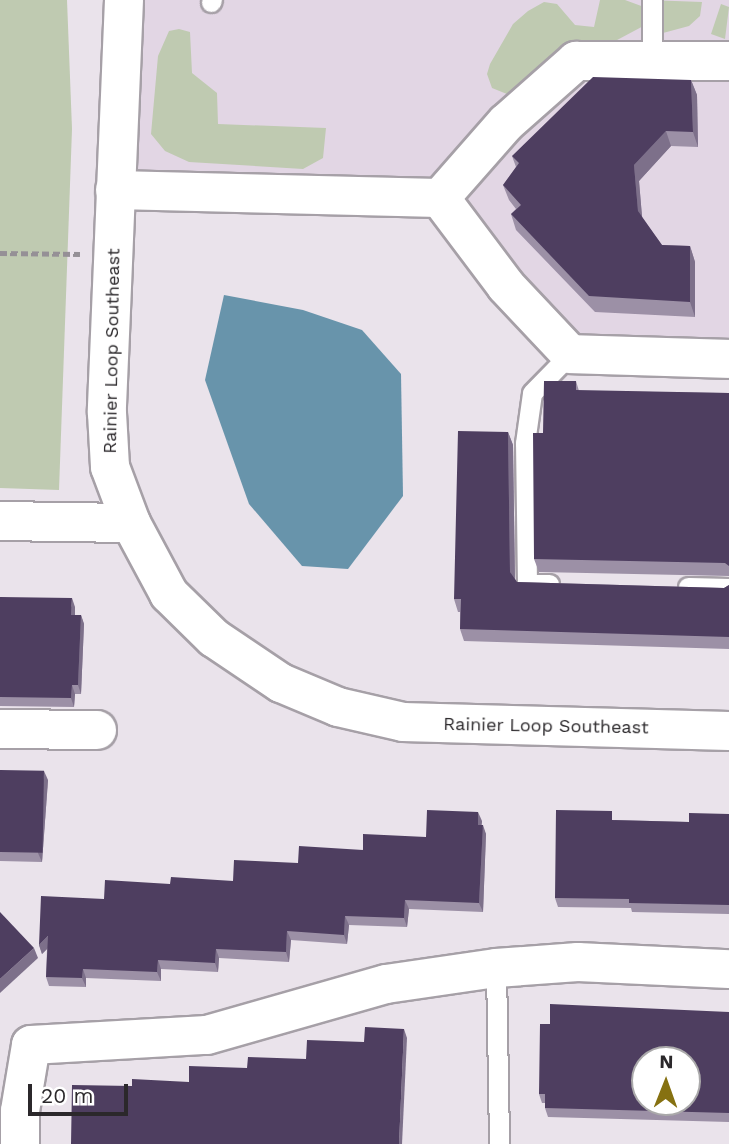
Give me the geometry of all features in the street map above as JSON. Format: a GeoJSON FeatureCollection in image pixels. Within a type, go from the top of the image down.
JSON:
{"type":"FeatureCollection","features":[{"type":"Feature","properties":{"kind":"street","name":"Rainier Loop Southeast"},"geometry":{"type":"LineString","coordinates":[[124,0],[107,413],[110,467],[131,523],[169,594],[214,638],[281,683],[338,707],[403,722],[729,731]]}},
{"type":"Feature","properties":{"kind":"street"},"geometry":{"type":"LineString","coordinates":[[440,198],[506,123],[576,61],[729,61]]}},
{"type":"Feature","properties":{"kind":"street"},"geometry":{"type":"LineString","coordinates":[[115,190],[440,198]]}},
{"type":"Feature","properties":{"kind":"street"},"geometry":{"type":"LineString","coordinates":[[440,198],[506,286],[570,354],[729,359]]}},
{"type":"Feature","properties":{"kind":"street"},"geometry":{"type":"LineString","coordinates":[[0,521],[131,523]]}},
{"type":"Feature","properties":{"kind":"street"},"geometry":{"type":"LineString","coordinates":[[0,729],[97,730]]}},
{"type":"Feature","properties":{"kind":"street"},"geometry":{"type":"LineString","coordinates":[[20,1144],[20,1111],[31,1045],[207,1035],[386,984],[496,968],[578,962],[729,969]]}},
{"type":"Feature","properties":{"kind":"lane"},"geometry":{"type":"LineString","coordinates":[[652,0],[652,60]]}},
{"type":"Feature","properties":{"kind":"lane"},"geometry":{"type":"LineString","coordinates":[[568,585],[527,584],[525,443],[532,393],[570,354]]}},
{"type":"Feature","properties":{"kind":"lane"},"geometry":{"type":"LineString","coordinates":[[662,586],[729,588]]}},
{"type":"Feature","properties":{"kind":"lane"},"geometry":{"type":"LineString","coordinates":[[496,968],[499,1144]]}},
{"type":"Feature","properties":{"kind":"path"},"geometry":{"type":"LineString","coordinates":[[0,253],[114,255]]}},
{"type":"Feature","properties":{"kind":"shaded area"},"geometry":{"type":"Polygon","coordinates":[[[119,0],[729,0],[729,359],[570,354],[440,198],[115,190],[119,0]]]}},
{"type":"Feature","properties":{"kind":"green space"},"geometry":{"type":"Polygon","coordinates":[[[0,0],[67,0],[72,129],[59,490],[0,488],[0,0]]]}},
{"type":"Feature","properties":{"kind":"green space"},"geometry":{"type":"Polygon","coordinates":[[[600,0],[625,0],[644,7],[647,0],[702,2],[700,16],[689,26],[663,33],[649,23],[512,96],[492,88],[487,74],[490,64],[513,24],[528,11],[544,2],[557,4],[575,25],[594,27],[600,0]]]}},
{"type":"Feature","properties":{"kind":"green space"},"geometry":{"type":"Polygon","coordinates":[[[721,4],[729,7],[725,39],[711,34],[721,4]]]}},
{"type":"Feature","properties":{"kind":"green space"},"geometry":{"type":"Polygon","coordinates":[[[179,29],[190,32],[192,73],[217,93],[218,124],[326,128],[323,158],[303,169],[189,162],[165,151],[151,134],[158,56],[169,31],[179,29]]]}},
{"type":"Feature","properties":{"kind":"water"},"geometry":{"type":"Polygon","coordinates":[[[224,295],[303,310],[362,330],[401,374],[403,496],[348,569],[302,566],[249,504],[205,380],[224,295]]]}},
{"type":"Feature","properties":{"kind":"building"},"geometry":{"type":"Polygon","coordinates":[[[593,77],[691,80],[693,132],[666,131],[634,165],[638,211],[662,245],[690,246],[690,302],[589,296],[511,214],[521,205],[503,185],[519,163],[512,156],[593,77]]]}},
{"type":"Feature","properties":{"kind":"building"},"geometry":{"type":"Polygon","coordinates":[[[544,381],[576,381],[576,390],[729,393],[729,566],[725,563],[534,559],[533,433],[543,433],[544,381]]]}},
{"type":"Feature","properties":{"kind":"building"},"geometry":{"type":"Polygon","coordinates":[[[458,431],[508,432],[510,572],[517,582],[724,588],[729,585],[729,637],[460,629],[461,599],[454,599],[458,431]]]}},
{"type":"Feature","properties":{"kind":"building"},"geometry":{"type":"Polygon","coordinates":[[[0,597],[72,598],[71,615],[81,615],[78,685],[72,685],[71,698],[0,697],[0,597]]]}},
{"type":"Feature","properties":{"kind":"building"},"geometry":{"type":"Polygon","coordinates":[[[0,770],[44,771],[43,853],[0,852],[0,770]]]}},
{"type":"Feature","properties":{"kind":"building"},"geometry":{"type":"Polygon","coordinates":[[[427,810],[478,812],[478,825],[483,825],[479,903],[405,900],[404,918],[345,916],[344,935],[287,931],[286,952],[216,949],[215,963],[158,960],[157,972],[83,969],[82,978],[46,977],[48,936],[39,945],[41,896],[104,899],[105,880],[170,884],[171,877],[233,881],[234,860],[298,863],[299,846],[363,850],[363,834],[426,837],[427,810]]]}},
{"type":"Feature","properties":{"kind":"building"},"geometry":{"type":"Polygon","coordinates":[[[556,810],[612,811],[612,820],[689,822],[689,813],[729,814],[729,905],[555,898],[556,810]]]}},
{"type":"Feature","properties":{"kind":"building"},"geometry":{"type":"Polygon","coordinates":[[[0,912],[34,948],[0,979],[0,912]]]}},
{"type":"Feature","properties":{"kind":"building"},"geometry":{"type":"Polygon","coordinates":[[[550,1004],[729,1012],[729,1113],[701,1112],[701,1046],[631,1046],[631,1110],[545,1108],[545,1094],[539,1094],[540,1024],[550,1024],[550,1004]]]}},
{"type":"Feature","properties":{"kind":"building"},"geometry":{"type":"Polygon","coordinates":[[[365,1027],[404,1029],[399,1144],[71,1144],[72,1085],[132,1086],[132,1079],[189,1082],[189,1066],[247,1068],[248,1057],[306,1059],[307,1040],[364,1042],[365,1027]]]}}]}
